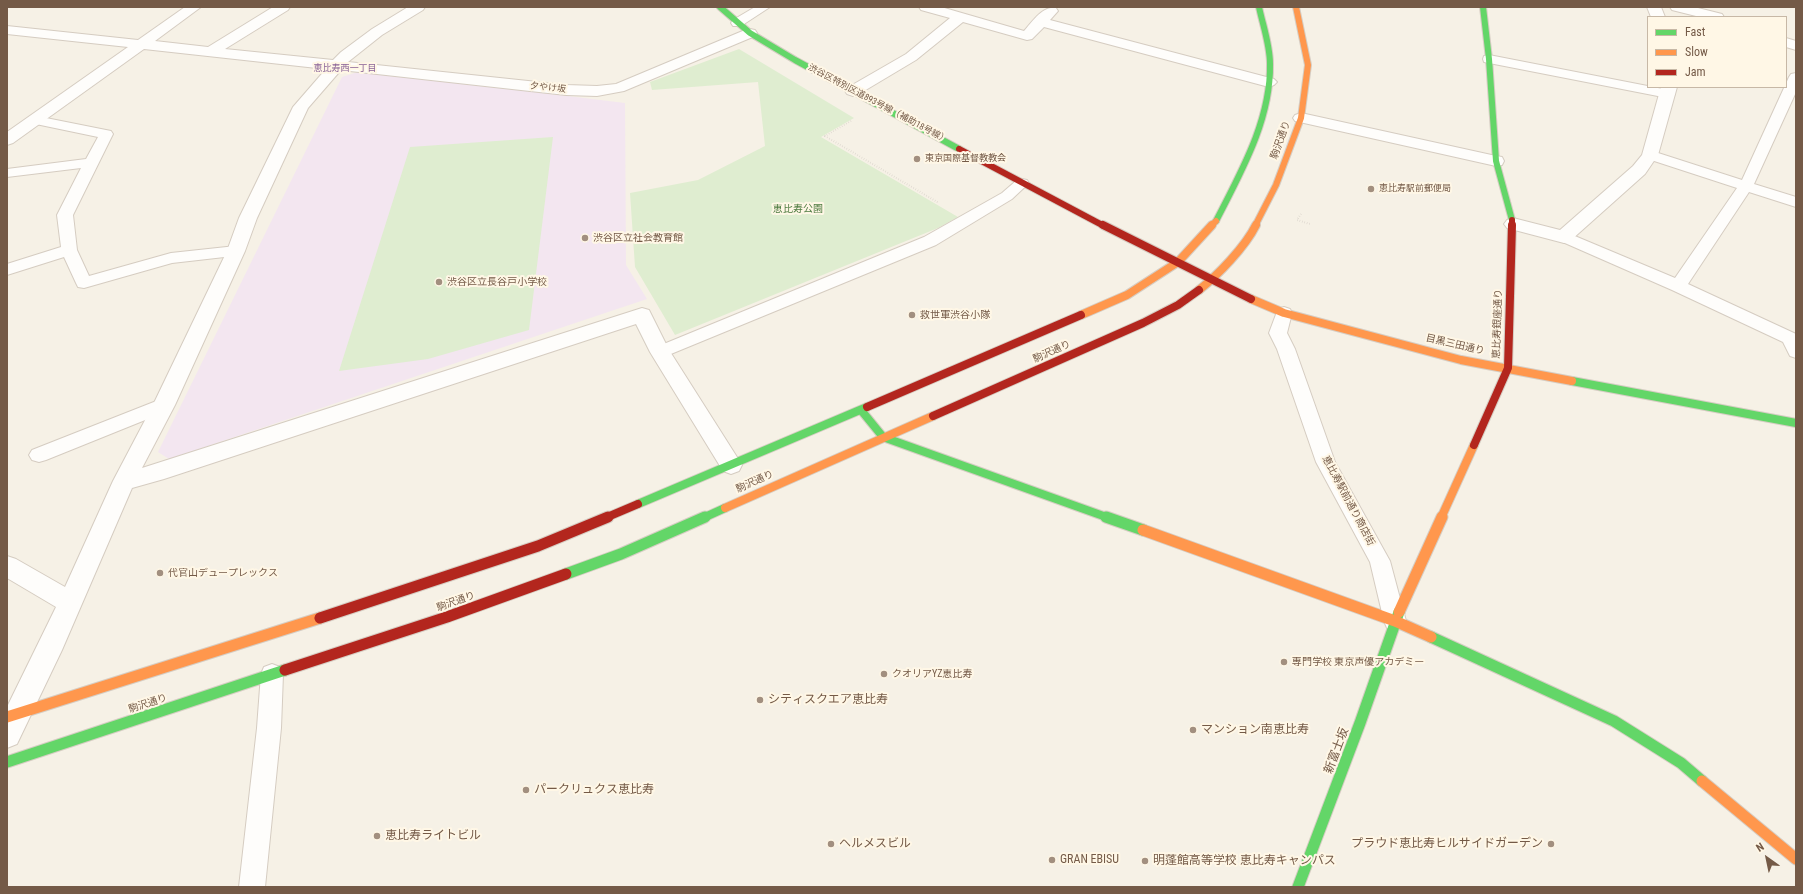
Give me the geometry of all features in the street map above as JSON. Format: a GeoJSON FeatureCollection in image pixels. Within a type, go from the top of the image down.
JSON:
{"type":"FeatureCollection","features":[{"type":"Feature","properties":{"kind":"street"},"geometry":{"type":"LineString","coordinates":[[7,140],[194,7]]}},
{"type":"Feature","properties":{"kind":"street"},"geometry":{"type":"LineString","coordinates":[[210,52],[283,7]]}},
{"type":"Feature","properties":{"kind":"street"},"geometry":{"type":"LineString","coordinates":[[10,722],[70,603],[124,481],[164,405],[236,251],[248,218],[302,107],[346,55],[377,32],[418,7]]}},
{"type":"Feature","properties":{"kind":"street","name":"渋谷区特別区道893号線（補助18号線）"},"geometry":{"type":"LineString","coordinates":[[720,7],[750,33],[1022,183],[1123,236],[1212,280]]}},
{"type":"Feature","properties":{"kind":"street"},"geometry":{"type":"LineString","coordinates":[[926,7],[1026,36],[1053,9],[1044,7]]}},
{"type":"Feature","properties":{"kind":"street"},"geometry":{"type":"LineString","coordinates":[[10,722],[538,546],[861,410],[1127,294],[1178,262],[1215,224],[1247,161],[1262,119],[1269,82],[1270,63],[1259,7]]}},
{"type":"Feature","properties":{"kind":"street","name":"駒沢通り"},"geometry":{"type":"LineString","coordinates":[[7,762],[272,674],[447,618],[621,554],[884,437],[1068,358],[1154,318],[1188,299],[1212,280],[1250,235],[1276,186],[1301,118],[1308,65],[1296,7]]}},
{"type":"Feature","properties":{"kind":"street","name":"恵比寿銀座通り"},"geometry":{"type":"LineString","coordinates":[[1395,621],[1508,368],[1513,224],[1496,161],[1489,59],[1483,7]]}},
{"type":"Feature","properties":{"kind":"street"},"geometry":{"type":"LineString","coordinates":[[1677,7],[1714,16]]}},
{"type":"Feature","properties":{"kind":"street"},"geometry":{"type":"LineString","coordinates":[[853,90],[911,57],[960,17]]}},
{"type":"Feature","properties":{"kind":"street"},"geometry":{"type":"LineString","coordinates":[[1041,22],[1269,82]]}},
{"type":"Feature","properties":{"kind":"street","name":"夕やけ坂"},"geometry":{"type":"LineString","coordinates":[[7,30],[566,90],[597,91],[619,88],[750,33]]}},
{"type":"Feature","properties":{"kind":"street"},"geometry":{"type":"LineString","coordinates":[[1513,224],[1564,237],[1639,170],[1650,155],[1668,90]]}},
{"type":"Feature","properties":{"kind":"street"},"geometry":{"type":"LineString","coordinates":[[1301,118],[1496,161]]}},
{"type":"Feature","properties":{"kind":"street","name":"目黒三田通り"},"geometry":{"type":"LineString","coordinates":[[1212,280],[1268,307],[1284,313],[1461,360],[1796,423]]}},
{"type":"Feature","properties":{"kind":"street"},"geometry":{"type":"LineString","coordinates":[[124,481],[163,471],[642,315],[660,352],[731,465]]}},
{"type":"Feature","properties":{"kind":"street"},"geometry":{"type":"LineString","coordinates":[[861,410],[884,437],[1395,621],[1614,721],[1681,763],[1796,859]]}},
{"type":"Feature","properties":{"kind":"street"},"geometry":{"type":"LineString","coordinates":[[7,566],[70,603]]}},
{"type":"Feature","properties":{"kind":"street","name":"新富士坂"},"geometry":{"type":"LineString","coordinates":[[1298,887],[1360,723],[1395,621]]}},
{"type":"Feature","properties":{"kind":"lane"},"geometry":{"type":"LineString","coordinates":[[737,23],[764,7]]}},
{"type":"Feature","properties":{"kind":"lane"},"geometry":{"type":"LineString","coordinates":[[1489,59],[1647,86]]}},
{"type":"Feature","properties":{"kind":"lane"},"geometry":{"type":"LineString","coordinates":[[1678,286],[1746,186],[1796,77]]}},
{"type":"Feature","properties":{"kind":"lane"},"geometry":{"type":"LineString","coordinates":[[1656,88],[1668,90]]}},
{"type":"Feature","properties":{"kind":"lane"},"geometry":{"type":"LineString","coordinates":[[36,120],[106,134],[65,215],[69,250],[84,283],[155,261],[236,251]]}},
{"type":"Feature","properties":{"kind":"lane"},"geometry":{"type":"LineString","coordinates":[[1650,155],[1796,202]]}},
{"type":"Feature","properties":{"kind":"lane"},"geometry":{"type":"LineString","coordinates":[[7,173],[90,163]]}},
{"type":"Feature","properties":{"kind":"lane"},"geometry":{"type":"LineString","coordinates":[[660,352],[930,241],[1007,196],[1022,183]]}},
{"type":"Feature","properties":{"kind":"lane"},"geometry":{"type":"LineString","coordinates":[[1564,237],[1678,286],[1790,338],[1796,352]]}},
{"type":"Feature","properties":{"kind":"lane"},"geometry":{"type":"LineString","coordinates":[[7,270],[69,250]]}},
{"type":"Feature","properties":{"kind":"lane","name":"恵比寿駅前通り商店街"},"geometry":{"type":"LineString","coordinates":[[1284,313],[1278,333],[1286,349],[1326,462],[1380,561],[1395,621]]}},
{"type":"Feature","properties":{"kind":"lane"},"geometry":{"type":"LineString","coordinates":[[39,455],[164,405]]}},
{"type":"Feature","properties":{"kind":"lane"},"geometry":{"type":"LineString","coordinates":[[252,887],[269,728],[272,674]]}},
{"type":"Feature","properties":{"kind":"path"},"geometry":{"type":"LineString","coordinates":[[882,105],[825,136],[968,220]]}},
{"type":"Feature","properties":{"kind":"path"},"geometry":{"type":"LineString","coordinates":[[1301,214],[1297,220],[1310,224]]}},
{"type":"Feature","properties":{"kind":"shaded area","name":"渋谷区立長谷戸小学校"},"geometry":{"type":"Polygon","coordinates":[[[361,71],[625,103],[626,265],[647,299],[169,459],[158,452],[342,77],[361,71]]]}},
{"type":"Feature","properties":{"kind":"green space","name":"恵比寿公園"},"geometry":{"type":"Polygon","coordinates":[[[739,49],[854,118],[821,137],[958,217],[938,228],[675,335],[635,267],[630,193],[698,180],[765,146],[758,82],[652,90],[650,82],[739,49]]]}},
{"type":"Feature","properties":{"kind":"green space"},"geometry":{"type":"Polygon","coordinates":[[[553,137],[529,330],[428,359],[339,371],[410,147],[553,137]]]}},
{"type":"Feature","properties":{"kind":"traffic: fast"},"geometry":{"type":"LineString","coordinates":[[720,7],[750,33],[795,60],[959,149]]}},
{"type":"Feature","properties":{"kind":"traffic: fast"},"geometry":{"type":"LineString","coordinates":[[1216,221],[1253,145],[1266,105],[1270,64],[1267,42],[1259,7]]}},
{"type":"Feature","properties":{"kind":"traffic: fast"},"geometry":{"type":"LineString","coordinates":[[1483,7],[1489,59],[1496,161],[1512,220]]}},
{"type":"Feature","properties":{"kind":"traffic: fast"},"geometry":{"type":"LineString","coordinates":[[1572,381],[1796,423]]}},
{"type":"Feature","properties":{"kind":"traffic: fast"},"geometry":{"type":"LineString","coordinates":[[638,504],[867,407]]}},
{"type":"Feature","properties":{"kind":"traffic: fast"},"geometry":{"type":"LineString","coordinates":[[861,410],[883,437],[1143,530]]}},
{"type":"Feature","properties":{"kind":"traffic: fast"},"geometry":{"type":"LineString","coordinates":[[566,574],[621,554],[725,508]]}},
{"type":"Feature","properties":{"kind":"traffic: fast"},"geometry":{"type":"LineString","coordinates":[[1298,887],[1360,723],[1399,612]]}},
{"type":"Feature","properties":{"kind":"traffic: fast"},"geometry":{"type":"LineString","coordinates":[[1431,637],[1614,721],[1681,763],[1702,781]]}},
{"type":"Feature","properties":{"kind":"traffic: fast"},"geometry":{"type":"LineString","coordinates":[[7,762],[285,670]]}},
{"type":"Feature","properties":{"kind":"traffic: slow"},"geometry":{"type":"LineString","coordinates":[[1199,290],[1212,280],[1251,235],[1276,185],[1301,118],[1308,65],[1296,7]]}},
{"type":"Feature","properties":{"kind":"traffic: slow"},"geometry":{"type":"LineString","coordinates":[[1081,315],[1127,295],[1178,262],[1216,221]]}},
{"type":"Feature","properties":{"kind":"traffic: slow"},"geometry":{"type":"LineString","coordinates":[[1251,299],[1284,313],[1461,360],[1572,381]]}},
{"type":"Feature","properties":{"kind":"traffic: slow"},"geometry":{"type":"LineString","coordinates":[[725,508],[933,416]]}},
{"type":"Feature","properties":{"kind":"traffic: slow"},"geometry":{"type":"LineString","coordinates":[[1399,612],[1474,445]]}},
{"type":"Feature","properties":{"kind":"traffic: slow"},"geometry":{"type":"LineString","coordinates":[[1143,530],[1395,621],[1431,637]]}},
{"type":"Feature","properties":{"kind":"traffic: slow"},"geometry":{"type":"LineString","coordinates":[[7,717],[320,618]]}},
{"type":"Feature","properties":{"kind":"traffic: slow"},"geometry":{"type":"LineString","coordinates":[[1702,781],[1796,859]]}},
{"type":"Feature","properties":{"kind":"traffic: jam"},"geometry":{"type":"LineString","coordinates":[[959,149],[1123,236],[1251,299]]}},
{"type":"Feature","properties":{"kind":"traffic: jam"},"geometry":{"type":"LineString","coordinates":[[1474,445],[1508,368],[1512,220]]}},
{"type":"Feature","properties":{"kind":"traffic: jam"},"geometry":{"type":"LineString","coordinates":[[933,416],[1143,323],[1178,305],[1199,290]]}},
{"type":"Feature","properties":{"kind":"traffic: jam"},"geometry":{"type":"LineString","coordinates":[[867,407],[1081,315]]}},
{"type":"Feature","properties":{"kind":"traffic: jam"},"geometry":{"type":"LineString","coordinates":[[320,618],[538,546],[638,504]]}},
{"type":"Feature","properties":{"kind":"traffic: jam"},"geometry":{"type":"LineString","coordinates":[[285,670],[447,617],[566,574]]}},
{"type":"Feature","properties":{"kind":"place","name":"東京国際基督教教会"},"geometry":{"type":"Point","coordinates":[917,159]}},
{"type":"Feature","properties":{"kind":"place","name":"恵比寿駅前郵便局"},"geometry":{"type":"Point","coordinates":[1371,189]}},
{"type":"Feature","properties":{"kind":"place","name":"渋谷区立社会教育館"},"geometry":{"type":"Point","coordinates":[585,238]}},
{"type":"Feature","properties":{"kind":"place","name":"渋谷区立長谷戸小学校"},"geometry":{"type":"Point","coordinates":[439,282]}},
{"type":"Feature","properties":{"kind":"place","name":"救世軍渋谷小隊"},"geometry":{"type":"Point","coordinates":[912,315]}},
{"type":"Feature","properties":{"kind":"place","name":"代官山デュープレックス"},"geometry":{"type":"Point","coordinates":[160,573]}},
{"type":"Feature","properties":{"kind":"place","name":"専門学校 東京声優アカデミー"},"geometry":{"type":"Point","coordinates":[1284,662]}},
{"type":"Feature","properties":{"kind":"place","name":"クオリアYZ恵比寿"},"geometry":{"type":"Point","coordinates":[884,674]}},
{"type":"Feature","properties":{"kind":"place","name":"シティスクエア恵比寿"},"geometry":{"type":"Point","coordinates":[760,700]}},
{"type":"Feature","properties":{"kind":"place","name":"マンション南恵比寿"},"geometry":{"type":"Point","coordinates":[1193,730]}},
{"type":"Feature","properties":{"kind":"place","name":"パークリュクス恵比寿"},"geometry":{"type":"Point","coordinates":[526,790]}},
{"type":"Feature","properties":{"kind":"place","name":"恵比寿ライトビル"},"geometry":{"type":"Point","coordinates":[377,836]}},
{"type":"Feature","properties":{"kind":"place","name":"ヘルメスビル"},"geometry":{"type":"Point","coordinates":[831,844]}},
{"type":"Feature","properties":{"kind":"place","name":"プラウド恵比寿ヒルサイドガーデン"},"geometry":{"type":"Point","coordinates":[1551,844]}},
{"type":"Feature","properties":{"kind":"place","name":"GRAN EBISU"},"geometry":{"type":"Point","coordinates":[1052,860]}},
{"type":"Feature","properties":{"kind":"place","name":"明蓬館高等学校 恵比寿キャンパス"},"geometry":{"type":"Point","coordinates":[1145,861]}},
{"type":"Feature","properties":{"kind":"district","name":"恵比寿西一丁目"},"geometry":{"type":"Point","coordinates":[345,69]}}]}
